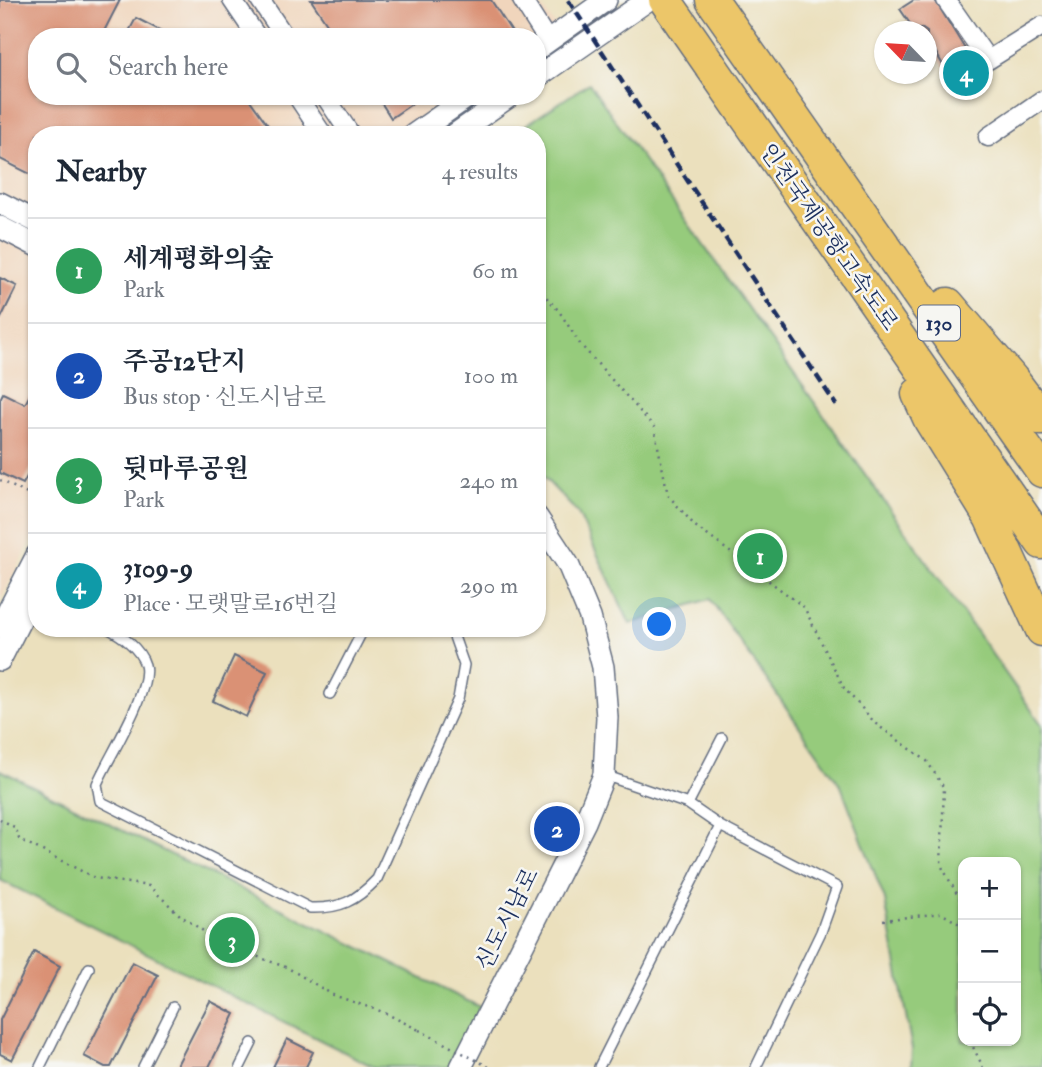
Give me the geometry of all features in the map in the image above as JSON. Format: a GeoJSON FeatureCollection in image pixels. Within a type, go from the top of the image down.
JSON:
{"type":"FeatureCollection","features":[{"type":"Feature","properties":{"kind":"highway","name":"인천국제공항고속도로"},"geometry":{"type":"LineString","coordinates":[[712,0],[1042,471]]}},
{"type":"Feature","properties":{"kind":"highway","name":"인천국제공항고속도로"},"geometry":{"type":"LineString","coordinates":[[663,5],[1042,543]]}},
{"type":"Feature","properties":{"kind":"highway"},"geometry":{"type":"LineString","coordinates":[[836,175],[1012,379],[1042,419]]}},
{"type":"Feature","properties":{"kind":"highway"},"geometry":{"type":"LineString","coordinates":[[877,307],[930,419],[990,517],[1042,630]]}},
{"type":"Feature","properties":{"kind":"street"},"geometry":{"type":"LineString","coordinates":[[232,0],[251,28]]}},
{"type":"Feature","properties":{"kind":"street"},"geometry":{"type":"LineString","coordinates":[[260,0],[279,28]]}},
{"type":"Feature","properties":{"kind":"street"},"geometry":{"type":"LineString","coordinates":[[522,0],[535,28]]}},
{"type":"Feature","properties":{"kind":"street"},"geometry":{"type":"LineString","coordinates":[[546,43],[606,0]]}},
{"type":"Feature","properties":{"kind":"street"},"geometry":{"type":"LineString","coordinates":[[946,0],[988,60],[1042,26]]}},
{"type":"Feature","properties":{"kind":"street"},"geometry":{"type":"LineString","coordinates":[[546,72],[663,5]]}},
{"type":"Feature","properties":{"kind":"street"},"geometry":{"type":"LineString","coordinates":[[988,136],[1042,100]]}},
{"type":"Feature","properties":{"kind":"street"},"geometry":{"type":"LineString","coordinates":[[303,105],[317,126]]}},
{"type":"Feature","properties":{"kind":"street"},"geometry":{"type":"LineString","coordinates":[[331,105],[345,126]]}},
{"type":"Feature","properties":{"kind":"street"},"geometry":{"type":"LineString","coordinates":[[427,126],[456,105]]}},
{"type":"Feature","properties":{"kind":"street"},"geometry":{"type":"LineString","coordinates":[[467,126],[497,105]]}},
{"type":"Feature","properties":{"kind":"street"},"geometry":{"type":"LineString","coordinates":[[0,203],[28,217]]}},
{"type":"Feature","properties":{"kind":"street"},"geometry":{"type":"LineString","coordinates":[[0,227],[28,241]]}},
{"type":"Feature","properties":{"kind":"street","name":"신도시남로"},"geometry":{"type":"LineString","coordinates":[[461,1067],[585,822],[604,775],[607,717],[603,667],[590,617],[568,564],[546,531]]}},
{"type":"Feature","properties":{"kind":"street"},"geometry":{"type":"LineString","coordinates":[[0,627],[28,573]]}},
{"type":"Feature","properties":{"kind":"street"},"geometry":{"type":"LineString","coordinates":[[0,660],[28,606]]}},
{"type":"Feature","properties":{"kind":"lane"},"geometry":{"type":"LineString","coordinates":[[119,637],[139,652],[145,667],[144,688],[97,784],[100,801],[310,908],[333,909],[358,899],[377,879],[458,699],[464,665],[454,637]]}},
{"type":"Feature","properties":{"kind":"lane"},"geometry":{"type":"LineString","coordinates":[[330,694],[359,637]]}},
{"type":"Feature","properties":{"kind":"lane"},"geometry":{"type":"LineString","coordinates":[[688,804],[722,738]]}},
{"type":"Feature","properties":{"kind":"lane"},"geometry":{"type":"LineString","coordinates":[[604,775],[688,804],[720,827],[837,887],[821,932],[756,1067]]}},
{"type":"Feature","properties":{"kind":"lane"},"geometry":{"type":"LineString","coordinates":[[599,1067],[720,827]]}},
{"type":"Feature","properties":{"kind":"lane"},"geometry":{"type":"LineString","coordinates":[[40,1067],[89,968]]}},
{"type":"Feature","properties":{"kind":"lane"},"geometry":{"type":"LineString","coordinates":[[144,1067],[173,1007]]}},
{"type":"Feature","properties":{"kind":"lane"},"geometry":{"type":"LineString","coordinates":[[240,1067],[252,1044]]}},
{"type":"Feature","properties":{"kind":"path"},"geometry":{"type":"LineString","coordinates":[[546,296],[580,344],[654,426],[667,495],[695,526],[804,607],[844,688],[876,724],[927,761],[944,788],[941,865],[958,896]]}},
{"type":"Feature","properties":{"kind":"path"},"geometry":{"type":"LineString","coordinates":[[0,480],[28,494]]}},
{"type":"Feature","properties":{"kind":"path"},"geometry":{"type":"LineString","coordinates":[[0,819],[16,828],[19,839],[95,878],[149,886],[181,916],[221,943],[288,968],[333,995],[383,1012],[489,1067]]}},
{"type":"Feature","properties":{"kind":"path"},"geometry":{"type":"LineString","coordinates":[[883,920],[941,913],[958,923]]}},
{"type":"Feature","properties":{"kind":"path"},"geometry":{"type":"LineString","coordinates":[[972,1046],[983,1067]]}},
{"type":"Feature","properties":{"kind":"shaded area"},"geometry":{"type":"Polygon","coordinates":[[[0,0],[537,0],[565,38],[546,38],[546,28],[28,28],[28,105],[468,105],[438,126],[28,126],[28,547],[0,600],[0,0]]]}},
{"type":"Feature","properties":{"kind":"green space"},"geometry":{"type":"Polygon","coordinates":[[[589,83],[1042,725],[1042,1067],[911,1067],[912,1049],[885,900],[841,786],[710,599],[630,624],[578,513],[546,479],[546,126],[524,126],[589,83]]]}},
{"type":"Feature","properties":{"kind":"green space"},"geometry":{"type":"Polygon","coordinates":[[[0,770],[490,1012],[461,1067],[374,1067],[0,880],[0,770]]]}},
{"type":"Feature","properties":{"kind":"building"},"geometry":{"type":"Polygon","coordinates":[[[0,0],[120,0],[106,28],[28,28],[28,105],[253,105],[269,126],[28,126],[28,173],[0,159],[0,0]]]}},
{"type":"Feature","properties":{"kind":"building"},"geometry":{"type":"Polygon","coordinates":[[[311,0],[491,0],[509,28],[330,28],[311,0]]]}},
{"type":"Feature","properties":{"kind":"building"},"geometry":{"type":"Polygon","coordinates":[[[914,0],[935,0],[968,54],[989,76],[960,95],[937,55],[937,21],[908,21],[900,9],[914,0]]]}},
{"type":"Feature","properties":{"kind":"building"},"geometry":{"type":"Polygon","coordinates":[[[136,18],[155,28],[131,28],[136,18]]]}},
{"type":"Feature","properties":{"kind":"building"},"geometry":{"type":"Polygon","coordinates":[[[383,105],[410,105],[391,118],[383,105]]]}},
{"type":"Feature","properties":{"kind":"building"},"geometry":{"type":"Polygon","coordinates":[[[0,278],[17,286],[0,320],[0,278]]]}},
{"type":"Feature","properties":{"kind":"building"},"geometry":{"type":"Polygon","coordinates":[[[3,393],[25,404],[28,398],[28,475],[23,484],[0,473],[0,399],[3,393]]]}},
{"type":"Feature","properties":{"kind":"building"},"geometry":{"type":"Polygon","coordinates":[[[234,656],[267,672],[246,717],[213,701],[234,656]]]}},
{"type":"Feature","properties":{"kind":"building"},"geometry":{"type":"Polygon","coordinates":[[[34,952],[60,966],[12,1060],[0,1054],[0,1020],[34,952]]]}},
{"type":"Feature","properties":{"kind":"building"},"geometry":{"type":"Polygon","coordinates":[[[132,962],[158,975],[111,1067],[105,1067],[84,1056],[132,962]]]}},
{"type":"Feature","properties":{"kind":"building"},"geometry":{"type":"Polygon","coordinates":[[[210,1001],[235,1014],[209,1067],[176,1067],[210,1001]]]}},
{"type":"Feature","properties":{"kind":"building"},"geometry":{"type":"Polygon","coordinates":[[[287,1039],[313,1052],[306,1067],[273,1067],[287,1039]]]}},
{"type":"Feature","properties":{"kind":"railway"},"geometry":{"type":"LineString","coordinates":[[568,0],[836,405]]}},
{"type":"Feature","properties":{"kind":"place","name":"3109-9"},"geometry":{"type":"Point","coordinates":[966,73]}},
{"type":"Feature","properties":{"kind":"place","name":"세계평화의숲"},"geometry":{"type":"Point","coordinates":[760,556]}},
{"type":"Feature","properties":{"kind":"place","name":"주공12단지"},"geometry":{"type":"Point","coordinates":[557,829]}},
{"type":"Feature","properties":{"kind":"place","name":"뒷마루공원"},"geometry":{"type":"Point","coordinates":[232,940]}}]}
